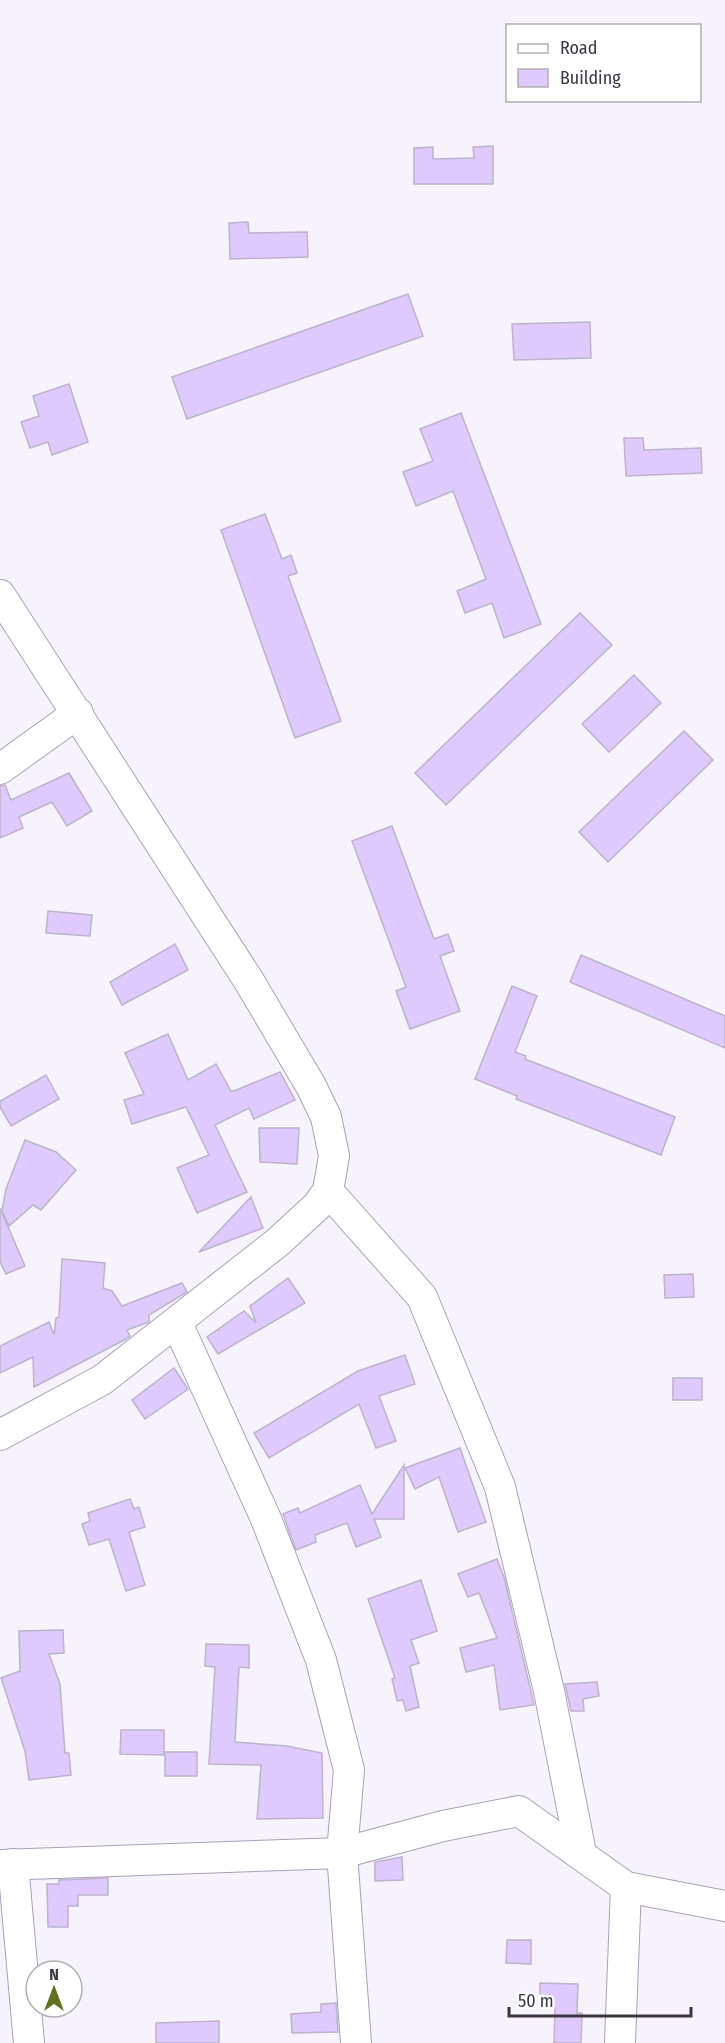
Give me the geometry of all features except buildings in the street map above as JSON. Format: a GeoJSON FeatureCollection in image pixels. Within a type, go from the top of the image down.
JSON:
{"type":"FeatureCollection","features":[{"type":"Feature","properties":{"kind":"street"},"geometry":{"type":"LineString","coordinates":[[0,595],[249,981],[311,1086],[326,1117],[333,1144],[334,1164],[328,1191],[317,1206],[278,1242],[102,1380],[0,1435]]}},
{"type":"Feature","properties":{"kind":"street"},"geometry":{"type":"LineString","coordinates":[[0,769],[78,713]]}},
{"type":"Feature","properties":{"kind":"street"},"geometry":{"type":"LineString","coordinates":[[328,1191],[422,1297],[500,1487],[549,1691],[581,1853]]}},
{"type":"Feature","properties":{"kind":"street"},"geometry":{"type":"LineString","coordinates":[[177,1323],[266,1519],[321,1660],[349,1770],[342,1853],[356,2043]]}},
{"type":"Feature","properties":{"kind":"street"},"geometry":{"type":"LineString","coordinates":[[29,2043],[7,1865],[342,1853],[442,1826],[519,1810],[626,1887],[725,1906]]}},
{"type":"Feature","properties":{"kind":"street"},"geometry":{"type":"LineString","coordinates":[[620,2043],[626,1887]]}}]}
